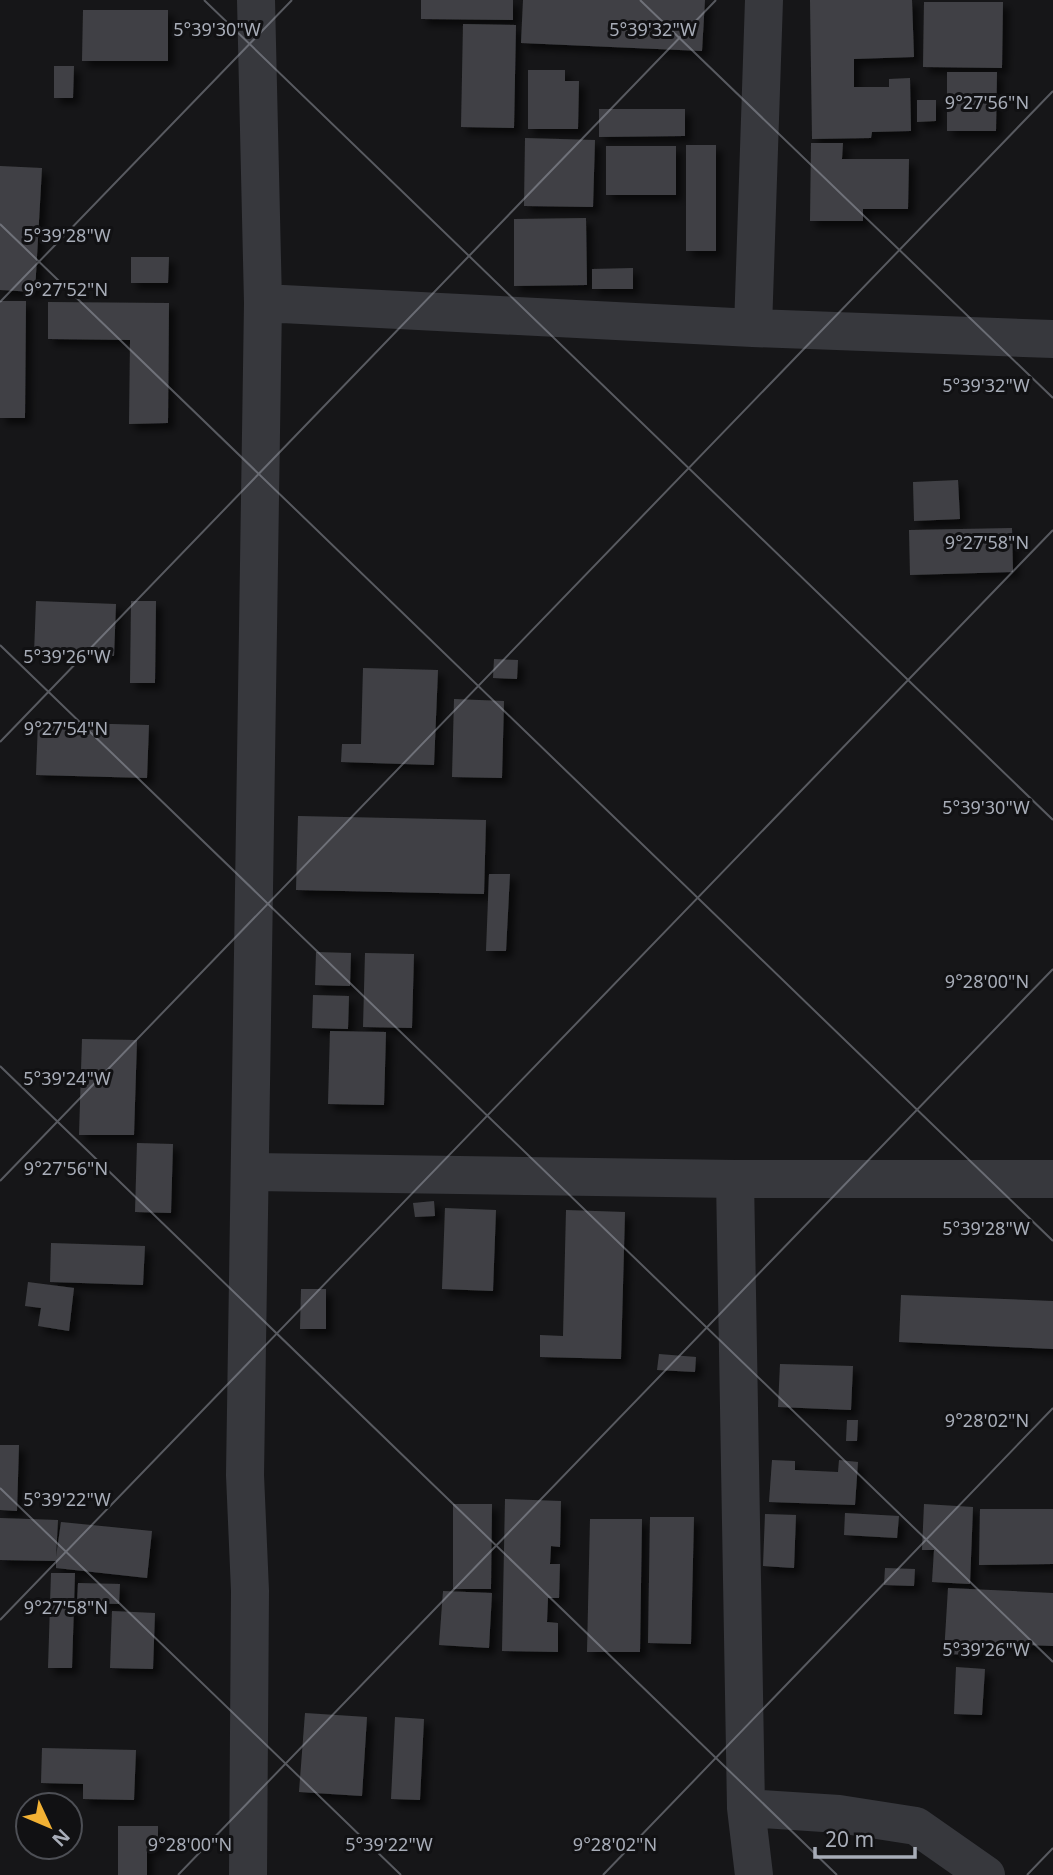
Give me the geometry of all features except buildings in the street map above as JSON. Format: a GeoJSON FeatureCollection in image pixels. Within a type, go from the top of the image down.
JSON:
{"type":"FeatureCollection","features":[{"type":"Feature","properties":{"kind":"street"},"geometry":{"type":"LineString","coordinates":[[248,1875],[250,1591],[245,1475],[262,303],[256,0]]}},
{"type":"Feature","properties":{"kind":"street"},"geometry":{"type":"LineString","coordinates":[[753,328],[764,0]]}},
{"type":"Feature","properties":{"kind":"street"},"geometry":{"type":"LineString","coordinates":[[262,303],[753,328],[1053,339]]}},
{"type":"Feature","properties":{"kind":"street"},"geometry":{"type":"LineString","coordinates":[[251,1172],[735,1179],[1053,1179]]}},
{"type":"Feature","properties":{"kind":"street"},"geometry":{"type":"LineString","coordinates":[[735,1179],[746,1808],[754,1875]]}},
{"type":"Feature","properties":{"kind":"street"},"geometry":{"type":"LineString","coordinates":[[746,1808],[839,1814],[916,1826],[986,1875]]}}]}
